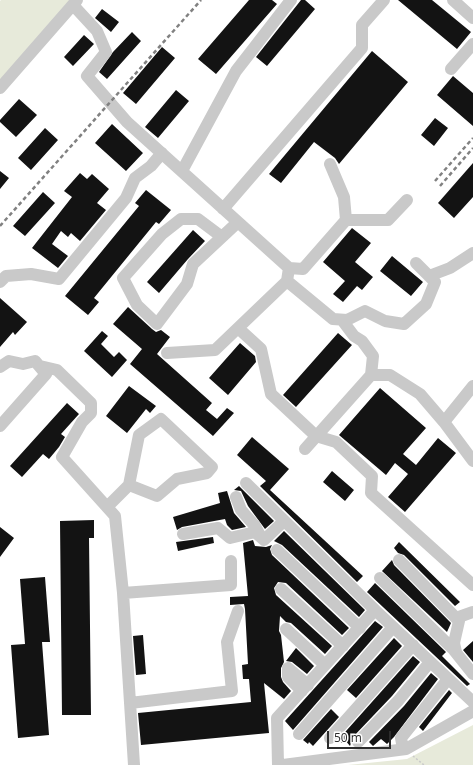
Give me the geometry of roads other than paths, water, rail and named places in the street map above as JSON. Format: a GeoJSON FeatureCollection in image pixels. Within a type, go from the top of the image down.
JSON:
{"type":"FeatureCollection","features":[{"type":"Feature","properties":{"kind":"street"},"geometry":{"type":"LineString","coordinates":[[182,171],[236,71],[291,0]]}},
{"type":"Feature","properties":{"kind":"street"},"geometry":{"type":"LineString","coordinates":[[223,209],[362,48],[362,25],[384,0]]}},
{"type":"Feature","properties":{"kind":"street"},"geometry":{"type":"LineString","coordinates":[[453,0],[473,18]]}},
{"type":"Feature","properties":{"kind":"street"},"geometry":{"type":"LineString","coordinates":[[0,88],[75,3],[97,31],[106,52],[87,76],[128,122],[289,268],[303,269],[346,220],[344,197],[330,164]]}},
{"type":"Feature","properties":{"kind":"street"},"geometry":{"type":"LineString","coordinates":[[451,69],[473,44]]}},
{"type":"Feature","properties":{"kind":"street"},"geometry":{"type":"LineString","coordinates":[[0,282],[6,276],[25,274],[59,278],[126,198],[135,178],[151,166],[162,153]]}},
{"type":"Feature","properties":{"kind":"street"},"geometry":{"type":"LineString","coordinates":[[346,220],[388,220],[407,200]]}},
{"type":"Feature","properties":{"kind":"street"},"geometry":{"type":"LineString","coordinates":[[222,237],[198,219],[181,219],[162,234],[123,278],[138,305],[157,324],[188,284],[193,264],[222,237],[238,222]]}},
{"type":"Feature","properties":{"kind":"street"},"geometry":{"type":"LineString","coordinates":[[429,276],[450,268],[473,253]]}},
{"type":"Feature","properties":{"kind":"street"},"geometry":{"type":"LineString","coordinates":[[287,281],[333,319],[347,320],[365,311],[384,321],[404,324],[426,304],[435,282],[416,263]]}},
{"type":"Feature","properties":{"kind":"street"},"geometry":{"type":"LineString","coordinates":[[166,352],[214,350],[287,281],[289,268]]}},
{"type":"Feature","properties":{"kind":"street"},"geometry":{"type":"LineString","coordinates":[[305,449],[371,375],[373,356],[362,341],[354,336],[342,320]]}},
{"type":"Feature","properties":{"kind":"street"},"geometry":{"type":"LineString","coordinates":[[238,328],[261,349],[271,394],[316,436],[336,442],[372,476],[371,493],[473,585]]}},
{"type":"Feature","properties":{"kind":"street"},"geometry":{"type":"LineString","coordinates":[[0,367],[9,361],[23,364],[35,361],[46,374],[0,426]]}},
{"type":"Feature","properties":{"kind":"street"},"geometry":{"type":"LineString","coordinates":[[40,366],[57,370],[91,403],[91,413],[82,422],[62,457],[115,516],[124,593],[134,765]]}},
{"type":"Feature","properties":{"kind":"street"},"geometry":{"type":"LineString","coordinates":[[371,375],[390,375],[420,394],[444,422],[473,461]]}},
{"type":"Feature","properties":{"kind":"street"},"geometry":{"type":"LineString","coordinates":[[444,422],[473,386]]}},
{"type":"Feature","properties":{"kind":"street"},"geometry":{"type":"LineString","coordinates":[[107,507],[129,485],[139,435],[162,419],[212,467],[208,473],[177,479],[157,496],[129,485]]}},
{"type":"Feature","properties":{"kind":"street"},"geometry":{"type":"LineString","coordinates":[[246,483],[393,627],[473,702]]}},
{"type":"Feature","properties":{"kind":"street"},"geometry":{"type":"LineString","coordinates":[[236,497],[241,510],[255,526],[261,538]]}},
{"type":"Feature","properties":{"kind":"street"},"geometry":{"type":"LineString","coordinates":[[183,534],[218,528],[230,538],[255,532],[264,540],[284,521]]}},
{"type":"Feature","properties":{"kind":"street"},"geometry":{"type":"LineString","coordinates":[[277,550],[360,628]]}},
{"type":"Feature","properties":{"kind":"street"},"geometry":{"type":"LineString","coordinates":[[400,560],[459,621],[454,643],[456,652]]}},
{"type":"Feature","properties":{"kind":"street"},"geometry":{"type":"LineString","coordinates":[[124,593],[231,585],[231,561]]}},
{"type":"Feature","properties":{"kind":"street"},"geometry":{"type":"LineString","coordinates":[[380,578],[456,652],[473,674]]}},
{"type":"Feature","properties":{"kind":"street"},"geometry":{"type":"LineString","coordinates":[[281,589],[343,646]]}},
{"type":"Feature","properties":{"kind":"street"},"geometry":{"type":"LineString","coordinates":[[278,765],[278,718],[376,610]]}},
{"type":"Feature","properties":{"kind":"street"},"geometry":{"type":"LineString","coordinates":[[130,703],[232,691],[227,642],[238,611]]}},
{"type":"Feature","properties":{"kind":"street"},"geometry":{"type":"LineString","coordinates":[[456,618],[473,612]]}},
{"type":"Feature","properties":{"kind":"street"},"geometry":{"type":"LineString","coordinates":[[299,734],[393,627]]}},
{"type":"Feature","properties":{"kind":"street"},"geometry":{"type":"LineString","coordinates":[[286,629],[325,666]]}},
{"type":"Feature","properties":{"kind":"street"},"geometry":{"type":"LineString","coordinates":[[330,738],[413,645]]}},
{"type":"Feature","properties":{"kind":"street"},"geometry":{"type":"LineString","coordinates":[[358,742],[398,701],[430,662]]}},
{"type":"Feature","properties":{"kind":"street"},"geometry":{"type":"LineString","coordinates":[[403,749],[401,738],[448,679]]}},
{"type":"Feature","properties":{"kind":"street"},"geometry":{"type":"LineString","coordinates":[[283,765],[403,749],[473,711]]}},
{"type":"Feature","properties":{"kind":"railway"},"geometry":{"type":"LineString","coordinates":[[0,226],[201,0]]}},
{"type":"Feature","properties":{"kind":"railway"},"geometry":{"type":"LineString","coordinates":[[435,181],[473,138]]}},
{"type":"Feature","properties":{"kind":"railway"},"geometry":{"type":"LineString","coordinates":[[440,186],[473,148]]}}]}
